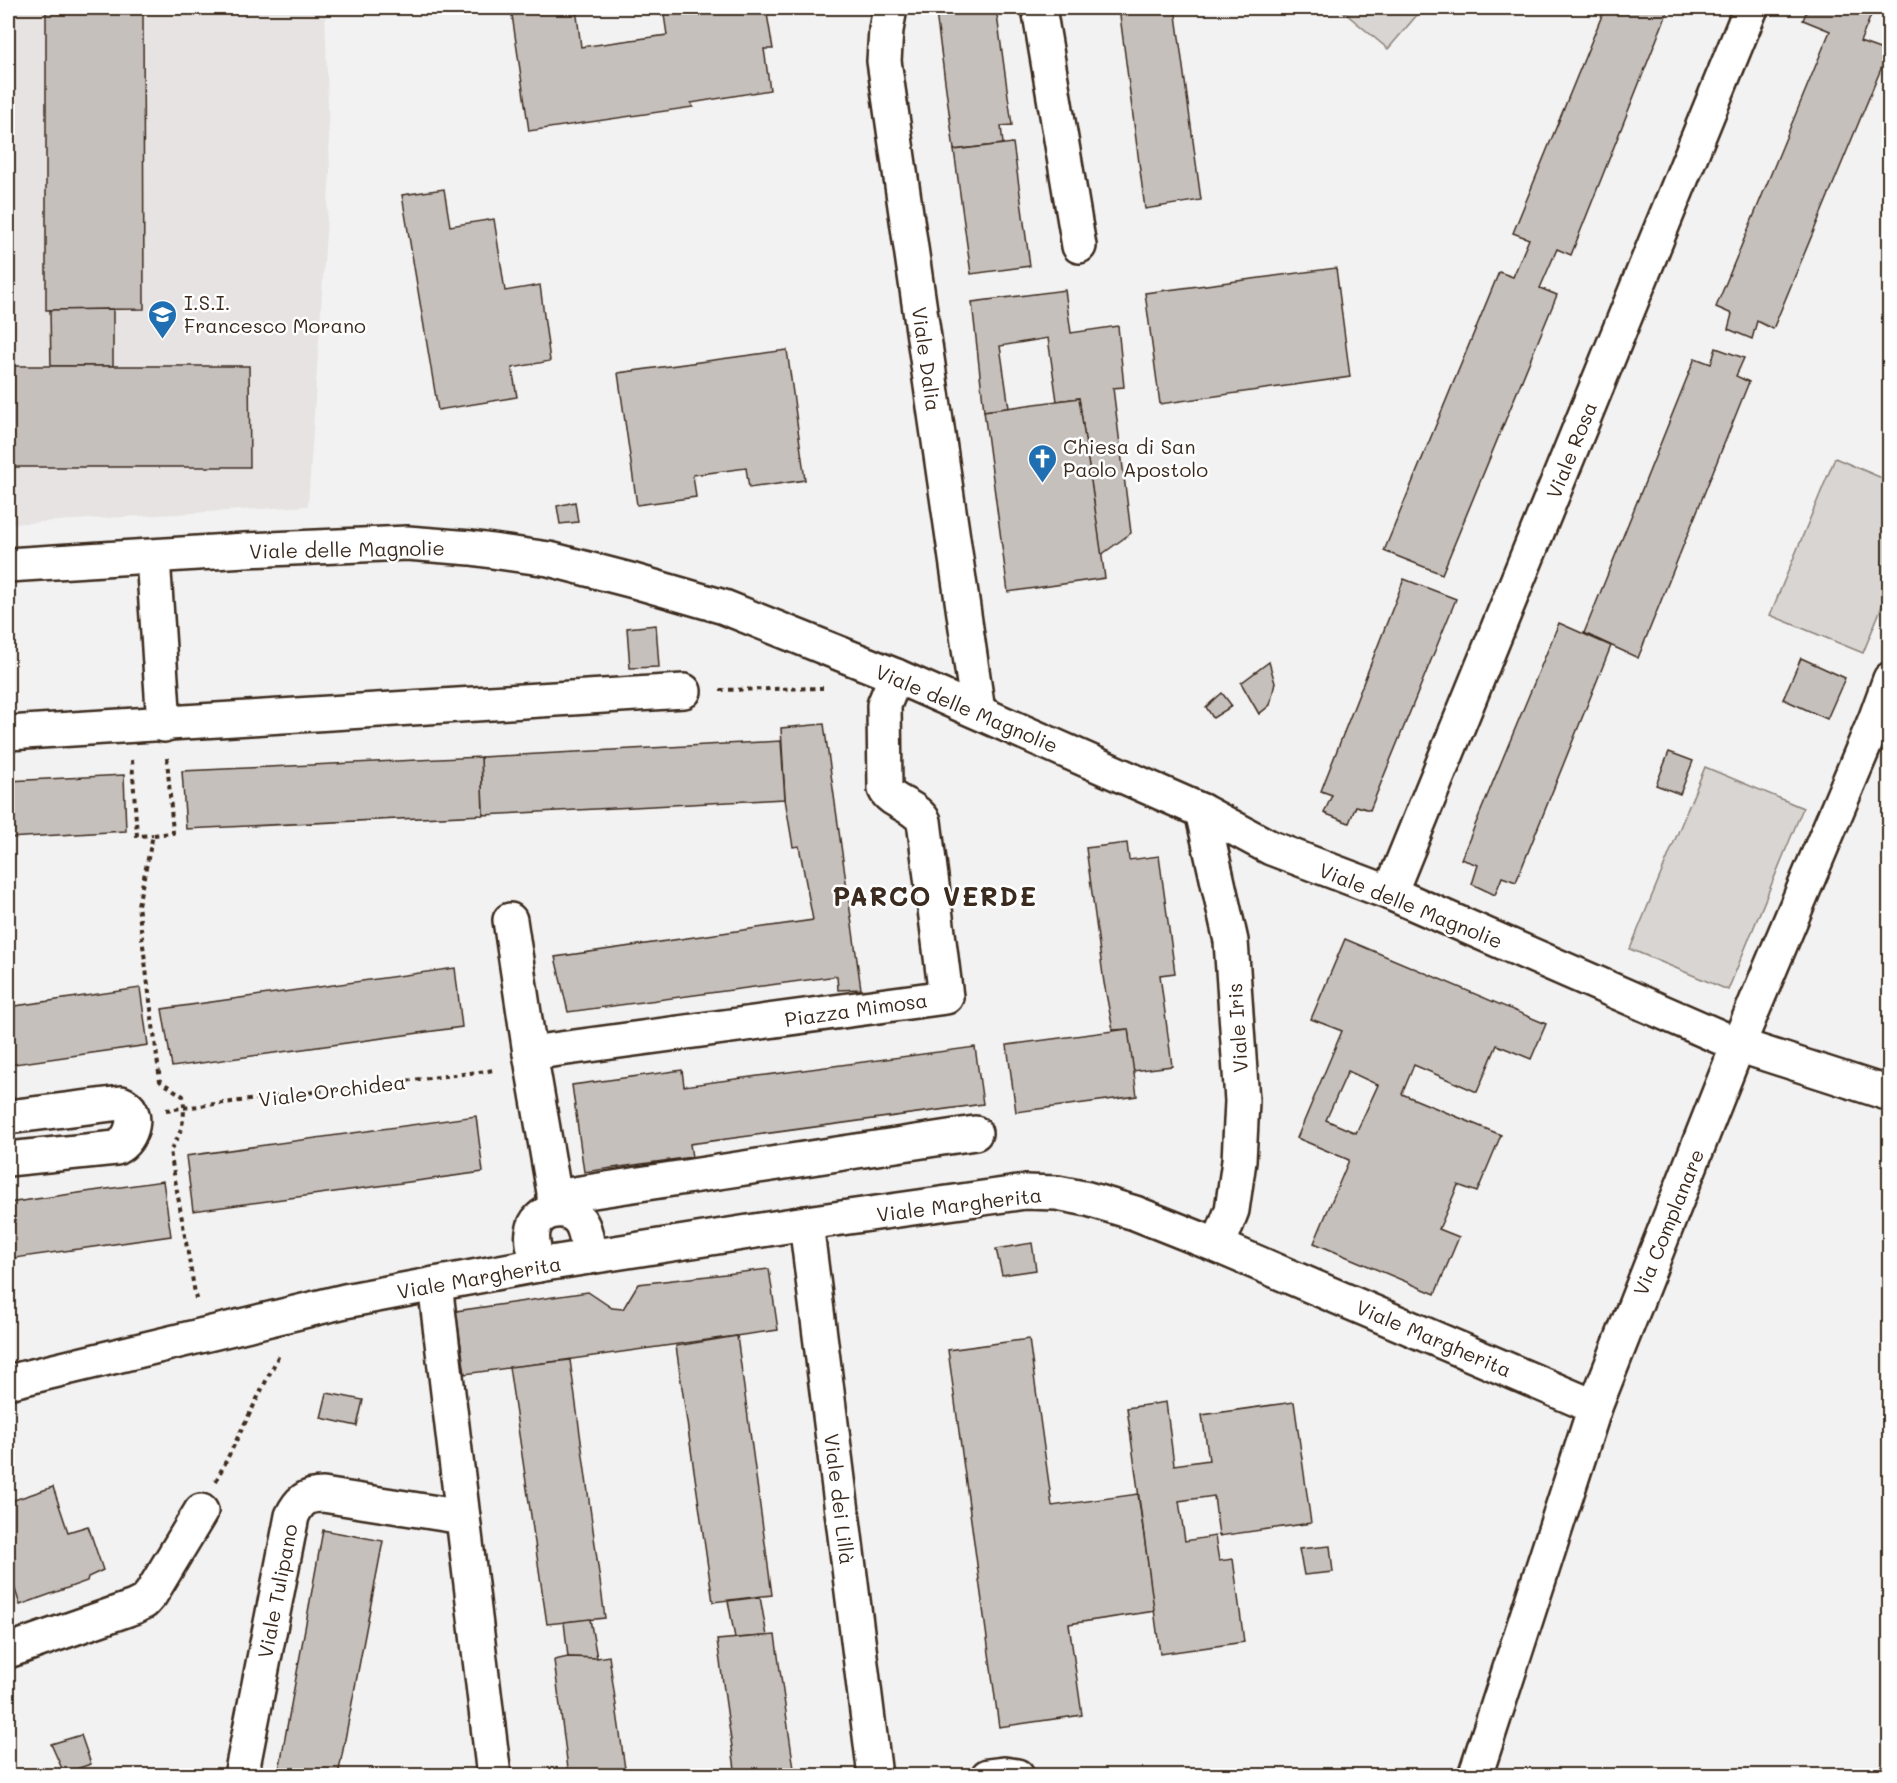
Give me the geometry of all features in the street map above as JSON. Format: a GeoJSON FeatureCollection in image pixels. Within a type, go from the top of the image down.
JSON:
{"type":"FeatureCollection","features":[{"type":"Feature","properties":{"kind":"street","name":"Viale Dalia"},"geometry":{"type":"LineString","coordinates":[[890,8],[884,61],[978,711]]}},
{"type":"Feature","properties":{"kind":"street"},"geometry":{"type":"LineString","coordinates":[[1039,8],[1079,246]]}},
{"type":"Feature","properties":{"kind":"street","name":"Viale Rosa"},"geometry":{"type":"LineString","coordinates":[[1390,893],[1751,8]]}},
{"type":"Feature","properties":{"kind":"street","name":"Viale delle Magnolie"},"geometry":{"type":"LineString","coordinates":[[8,565],[245,550],[406,543],[471,548],[549,559],[724,607],[978,711],[1202,811],[1271,848],[1390,893],[1738,1045],[1890,1094]]}},
{"type":"Feature","properties":{"kind":"street"},"geometry":{"type":"LineString","coordinates":[[153,557],[164,725]]}},
{"type":"Feature","properties":{"kind":"street","name":"Piazza Mimosa"},"geometry":{"type":"LineString","coordinates":[[531,1059],[946,997],[924,821],[919,813],[891,797],[885,789],[884,705],[896,676]]}},
{"type":"Feature","properties":{"kind":"street","name":"Via Complanare"},"geometry":{"type":"LineString","coordinates":[[1474,1776],[1595,1407],[1738,1045],[1875,720],[1890,679]]}},
{"type":"Feature","properties":{"kind":"street"},"geometry":{"type":"LineString","coordinates":[[8,733],[684,691]]}},
{"type":"Feature","properties":{"kind":"street","name":"Viale Iris"},"geometry":{"type":"LineString","coordinates":[[1202,811],[1231,942],[1242,1101],[1239,1161],[1232,1210],[1218,1246]]}},
{"type":"Feature","properties":{"kind":"street"},"geometry":{"type":"LineString","coordinates":[[510,920],[556,1204],[579,1220],[583,1227],[589,1257]]}},
{"type":"Feature","properties":{"kind":"street"},"geometry":{"type":"LineString","coordinates":[[8,1117],[113,1103],[125,1104],[131,1114],[132,1126],[129,1137],[116,1148],[8,1159]]}},
{"type":"Feature","properties":{"kind":"street"},"geometry":{"type":"LineString","coordinates":[[538,1265],[532,1234],[541,1218],[556,1204],[975,1133]]}},
{"type":"Feature","properties":{"kind":"street","name":"Viale Margherita"},"geometry":{"type":"LineString","coordinates":[[8,1383],[345,1301],[435,1284],[538,1265],[806,1223],[1025,1192],[1057,1193],[1088,1199],[1135,1213],[1218,1246],[1595,1407]]}},
{"type":"Feature","properties":{"kind":"street","name":"Viale dei Lillà"},"geometry":{"type":"LineString","coordinates":[[806,1223],[874,1776]]}},
{"type":"Feature","properties":{"kind":"street"},"geometry":{"type":"LineString","coordinates":[[435,1284],[494,1776]]}},
{"type":"Feature","properties":{"kind":"street","name":"Viale Tulipano"},"geometry":{"type":"LineString","coordinates":[[241,1776],[292,1516],[303,1499],[312,1495],[323,1495],[463,1517]]}},
{"type":"Feature","properties":{"kind":"street"},"geometry":{"type":"LineString","coordinates":[[8,1651],[144,1602],[157,1586],[201,1511]]}},
{"type":"Feature","properties":{"kind":"street"},"geometry":{"type":"LineString","coordinates":[[988,1776],[1004,1774],[1017,1776]]}},
{"type":"Feature","properties":{"kind":"path"},"geometry":{"type":"LineString","coordinates":[[684,691],[825,688]]}},
{"type":"Feature","properties":{"kind":"path"},"geometry":{"type":"LineString","coordinates":[[130,727],[137,836],[174,833],[164,725]]}},
{"type":"Feature","properties":{"kind":"path"},"geometry":{"type":"LineString","coordinates":[[153,835],[138,905],[160,1081],[183,1095],[185,1108],[183,1126],[170,1151],[202,1336]]}},
{"type":"Feature","properties":{"kind":"path","name":"Viale Orchidea"},"geometry":{"type":"LineString","coordinates":[[131,1114],[531,1059]]}},
{"type":"Feature","properties":{"kind":"path"},"geometry":{"type":"LineString","coordinates":[[201,1511],[282,1349],[289,1315]]}},
{"type":"Feature","properties":{"kind":"shaded area","name":"I.S.I. Francesco Morano"},"geometry":{"type":"Polygon","coordinates":[[[8,8],[325,8],[330,172],[308,506],[8,524],[8,8]]]}},
{"type":"Feature","properties":{"kind":"shaded area"},"geometry":{"type":"Polygon","coordinates":[[[1339,8],[1423,8],[1388,49],[1339,8]]]}},
{"type":"Feature","properties":{"kind":"shaded area"},"geometry":{"type":"Polygon","coordinates":[[[1835,458],[1889,481],[1889,589],[1863,653],[1770,615],[1835,458]]]}},
{"type":"Feature","properties":{"kind":"shaded area"},"geometry":{"type":"Polygon","coordinates":[[[1705,767],[1803,808],[1728,990],[1630,949],[1705,767]]]}},
{"type":"Feature","properties":{"kind":"building"},"geometry":{"type":"Polygon","coordinates":[[[46,8],[143,8],[144,309],[46,310],[46,8]]]}},
{"type":"Feature","properties":{"kind":"building"},"geometry":{"type":"Polygon","coordinates":[[[511,8],[576,8],[581,47],[667,35],[663,8],[766,8],[773,49],[764,49],[770,90],[691,103],[693,107],[529,131],[511,8]]]}},
{"type":"Feature","properties":{"kind":"building"},"geometry":{"type":"Polygon","coordinates":[[[973,8],[996,8],[1012,125],[1001,126],[1003,144],[954,150],[936,13],[973,8]]]}},
{"type":"Feature","properties":{"kind":"building"},"geometry":{"type":"Polygon","coordinates":[[[1119,8],[1175,8],[1201,200],[1145,209],[1119,8]]]}},
{"type":"Feature","properties":{"kind":"building"},"geometry":{"type":"Polygon","coordinates":[[[1605,8],[1669,8],[1571,255],[1557,249],[1540,288],[1557,295],[1442,574],[1384,551],[1499,272],[1513,277],[1529,239],[1513,233],[1605,8]]]}},
{"type":"Feature","properties":{"kind":"building"},"geometry":{"type":"Polygon","coordinates":[[[1808,8],[1874,8],[1860,42],[1888,52],[1773,329],[1757,321],[1752,339],[1728,329],[1732,314],[1716,307],[1830,31],[1803,20],[1808,8]]]}},
{"type":"Feature","properties":{"kind":"building"},"geometry":{"type":"Polygon","coordinates":[[[1013,143],[1030,266],[971,274],[954,150],[1013,143]]]}},
{"type":"Feature","properties":{"kind":"building"},"geometry":{"type":"Polygon","coordinates":[[[444,189],[450,226],[494,219],[505,291],[540,285],[550,361],[512,368],[517,397],[438,410],[402,195],[444,189]]]}},
{"type":"Feature","properties":{"kind":"building"},"geometry":{"type":"Polygon","coordinates":[[[1336,268],[1350,377],[1160,404],[1145,293],[1336,268]]]}},
{"type":"Feature","properties":{"kind":"building"},"geometry":{"type":"Polygon","coordinates":[[[1065,290],[1071,333],[1118,326],[1124,387],[1113,388],[1131,533],[1101,555],[1079,398],[1057,401],[1048,338],[1000,346],[1009,408],[984,411],[972,302],[1065,290]]]}},
{"type":"Feature","properties":{"kind":"building"},"geometry":{"type":"Polygon","coordinates":[[[113,309],[113,366],[51,366],[50,310],[113,309]]]}},
{"type":"Feature","properties":{"kind":"building"},"geometry":{"type":"Polygon","coordinates":[[[1716,348],[1744,358],[1736,376],[1749,382],[1638,658],[1584,633],[1695,358],[1711,364],[1716,348]]]}},
{"type":"Feature","properties":{"kind":"building"},"geometry":{"type":"Polygon","coordinates":[[[787,350],[805,480],[749,488],[746,468],[693,475],[696,497],[637,505],[618,373],[787,350]]]}},
{"type":"Feature","properties":{"kind":"building"},"geometry":{"type":"Polygon","coordinates":[[[8,366],[249,366],[250,467],[8,467],[8,366]]]}},
{"type":"Feature","properties":{"kind":"building","name":"Chiesa di San Paolo Apostolo"},"geometry":{"type":"Polygon","coordinates":[[[1079,398],[1105,578],[1008,592],[984,411],[1079,398]]]}},
{"type":"Feature","properties":{"kind":"building"},"geometry":{"type":"Polygon","coordinates":[[[575,502],[578,522],[560,524],[557,506],[575,502]]]}},
{"type":"Feature","properties":{"kind":"building"},"geometry":{"type":"Polygon","coordinates":[[[1404,579],[1456,599],[1370,810],[1356,806],[1349,823],[1324,813],[1332,795],[1321,791],[1404,579]]]}},
{"type":"Feature","properties":{"kind":"building"},"geometry":{"type":"Polygon","coordinates":[[[1559,623],[1611,646],[1516,882],[1502,877],[1495,895],[1472,884],[1478,865],[1461,859],[1559,623]]]}},
{"type":"Feature","properties":{"kind":"building"},"geometry":{"type":"Polygon","coordinates":[[[656,625],[659,667],[630,668],[627,628],[656,625]]]}},
{"type":"Feature","properties":{"kind":"building"},"geometry":{"type":"Polygon","coordinates":[[[1801,658],[1845,678],[1827,719],[1783,699],[1801,658]]]}},
{"type":"Feature","properties":{"kind":"building"},"geometry":{"type":"Polygon","coordinates":[[[1269,662],[1275,683],[1270,705],[1259,714],[1241,683],[1269,662]]]}},
{"type":"Feature","properties":{"kind":"building"},"geometry":{"type":"Polygon","coordinates":[[[1222,693],[1232,706],[1213,718],[1206,707],[1222,693]]]}},
{"type":"Feature","properties":{"kind":"building"},"geometry":{"type":"Polygon","coordinates":[[[824,724],[861,989],[838,990],[837,976],[568,1012],[555,957],[813,920],[799,846],[793,847],[785,799],[781,728],[824,724]]]}},
{"type":"Feature","properties":{"kind":"building"},"geometry":{"type":"Polygon","coordinates":[[[781,741],[785,799],[483,815],[481,757],[781,741]]]}},
{"type":"Feature","properties":{"kind":"building"},"geometry":{"type":"Polygon","coordinates":[[[1669,752],[1693,761],[1680,794],[1656,785],[1669,752]]]}},
{"type":"Feature","properties":{"kind":"building"},"geometry":{"type":"Polygon","coordinates":[[[481,757],[483,815],[186,829],[182,771],[481,757]]]}},
{"type":"Feature","properties":{"kind":"building"},"geometry":{"type":"Polygon","coordinates":[[[124,775],[126,831],[8,838],[8,781],[124,775]]]}},
{"type":"Feature","properties":{"kind":"building"},"geometry":{"type":"Polygon","coordinates":[[[1127,843],[1129,860],[1159,856],[1175,973],[1160,975],[1172,1066],[1133,1071],[1128,1029],[1113,1030],[1104,983],[1086,848],[1127,843]]]}},
{"type":"Feature","properties":{"kind":"building"},"geometry":{"type":"Polygon","coordinates":[[[1345,939],[1546,1024],[1531,1059],[1497,1045],[1477,1092],[1414,1065],[1402,1094],[1501,1135],[1477,1192],[1458,1185],[1439,1229],[1459,1237],[1435,1294],[1314,1243],[1349,1160],[1297,1138],[1342,1031],[1311,1019],[1345,939]],[[1348,1071],[1326,1120],[1356,1133],[1378,1085],[1348,1071]]]}},
{"type":"Feature","properties":{"kind":"building"},"geometry":{"type":"Polygon","coordinates":[[[455,968],[462,1027],[172,1067],[162,1009],[455,968]]]}},
{"type":"Feature","properties":{"kind":"building"},"geometry":{"type":"Polygon","coordinates":[[[140,988],[148,1045],[8,1065],[8,1007],[140,988]]]}},
{"type":"Feature","properties":{"kind":"building"},"geometry":{"type":"Polygon","coordinates":[[[1128,1029],[1137,1096],[1016,1112],[1007,1045],[1128,1029]]]}},
{"type":"Feature","properties":{"kind":"building"},"geometry":{"type":"Polygon","coordinates":[[[975,1047],[983,1104],[690,1144],[692,1157],[584,1172],[572,1085],[682,1070],[684,1086],[975,1047]]]}},
{"type":"Feature","properties":{"kind":"building"},"geometry":{"type":"Polygon","coordinates":[[[476,1116],[483,1172],[193,1211],[186,1156],[476,1116]]]}},
{"type":"Feature","properties":{"kind":"building"},"geometry":{"type":"Polygon","coordinates":[[[163,1181],[171,1236],[8,1259],[8,1203],[163,1181]]]}},
{"type":"Feature","properties":{"kind":"building"},"geometry":{"type":"Polygon","coordinates":[[[1032,1243],[1036,1270],[1002,1275],[996,1249],[1032,1243]]]}},
{"type":"Feature","properties":{"kind":"building"},"geometry":{"type":"Polygon","coordinates":[[[769,1269],[778,1330],[465,1374],[456,1311],[588,1292],[612,1308],[623,1309],[638,1284],[769,1269]]]}},
{"type":"Feature","properties":{"kind":"building"},"geometry":{"type":"Polygon","coordinates":[[[737,1336],[772,1595],[713,1602],[676,1346],[737,1336]]]}},
{"type":"Feature","properties":{"kind":"building"},"geometry":{"type":"Polygon","coordinates":[[[1029,1339],[1052,1506],[1138,1494],[1155,1611],[1069,1624],[1082,1715],[999,1727],[948,1350],[1029,1339]]]}},
{"type":"Feature","properties":{"kind":"building"},"geometry":{"type":"Polygon","coordinates":[[[570,1360],[605,1618],[547,1624],[509,1367],[570,1360]]]}},
{"type":"Feature","properties":{"kind":"building"},"geometry":{"type":"Polygon","coordinates":[[[327,1393],[363,1400],[357,1426],[321,1418],[327,1393]]]}},
{"type":"Feature","properties":{"kind":"building"},"geometry":{"type":"Polygon","coordinates":[[[1166,1402],[1174,1465],[1209,1460],[1202,1415],[1294,1402],[1311,1523],[1219,1536],[1214,1496],[1179,1501],[1185,1541],[1215,1536],[1219,1561],[1233,1559],[1244,1642],[1160,1654],[1127,1408],[1166,1402]]]}},
{"type":"Feature","properties":{"kind":"building"},"geometry":{"type":"Polygon","coordinates":[[[53,1487],[68,1532],[88,1526],[103,1570],[88,1577],[87,1581],[20,1605],[12,1580],[8,1581],[8,1502],[53,1487]]]}},
{"type":"Feature","properties":{"kind":"building"},"geometry":{"type":"Polygon","coordinates":[[[323,1530],[383,1541],[338,1776],[278,1776],[323,1530]]]}},
{"type":"Feature","properties":{"kind":"building"},"geometry":{"type":"Polygon","coordinates":[[[1330,1546],[1333,1572],[1304,1575],[1299,1549],[1330,1546]]]}},
{"type":"Feature","properties":{"kind":"building"},"geometry":{"type":"Polygon","coordinates":[[[760,1597],[767,1636],[735,1638],[728,1601],[760,1597]]]}},
{"type":"Feature","properties":{"kind":"building"},"geometry":{"type":"Polygon","coordinates":[[[590,1619],[597,1658],[568,1657],[564,1622],[590,1619]]]}},
{"type":"Feature","properties":{"kind":"building"},"geometry":{"type":"Polygon","coordinates":[[[775,1635],[795,1776],[736,1776],[717,1640],[775,1635]]]}},
{"type":"Feature","properties":{"kind":"building"},"geometry":{"type":"Polygon","coordinates":[[[609,1656],[626,1776],[569,1776],[554,1660],[568,1657],[609,1656]]]}},
{"type":"Feature","properties":{"kind":"building"},"geometry":{"type":"Polygon","coordinates":[[[81,1735],[91,1764],[64,1773],[51,1744],[81,1735]]]}},
{"type":"Feature","properties":{"kind":"place","name":"I.S.I. Francesco Morano"},"geometry":{"type":"Point","coordinates":[163,340]}},
{"type":"Feature","properties":{"kind":"place","name":"Chiesa di San Paolo Apostolo"},"geometry":{"type":"Point","coordinates":[1042,484]}},
{"type":"Feature","properties":{"kind":"district","name":"PARCO VERDE"},"geometry":{"type":"Point","coordinates":[935,896]}}]}
